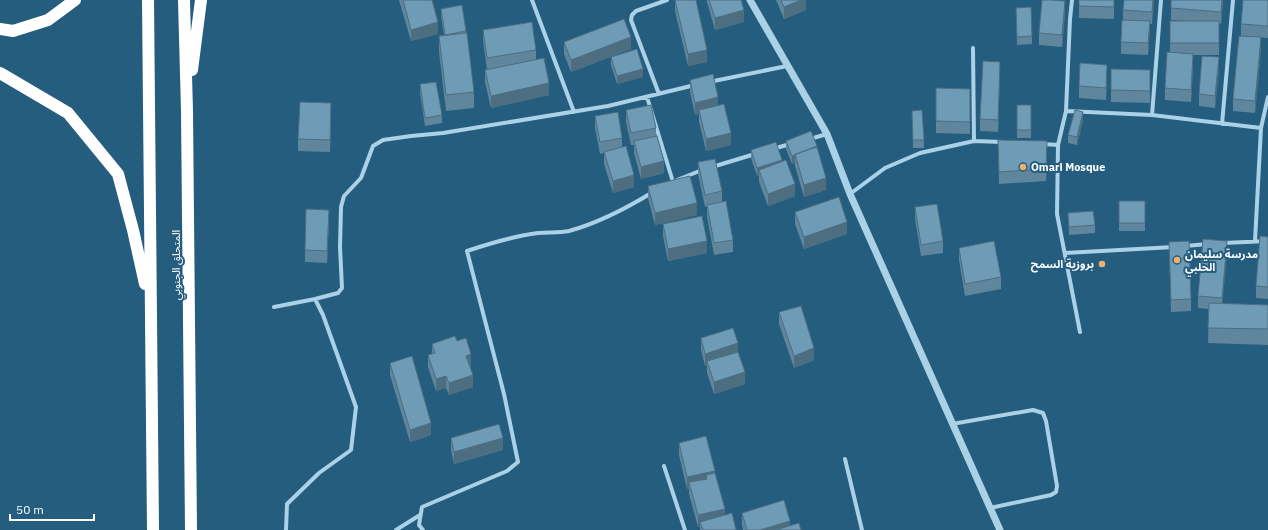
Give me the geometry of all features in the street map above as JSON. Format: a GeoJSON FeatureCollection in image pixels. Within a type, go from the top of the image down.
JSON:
{"type":"FeatureCollection","features":[{"type":"Feature","properties":{"kind":"highway"},"geometry":{"type":"LineString","coordinates":[[0,29],[13,31],[48,20],[75,0]]}},
{"type":"Feature","properties":{"kind":"highway"},"geometry":{"type":"LineString","coordinates":[[148,0],[152,530]]}},
{"type":"Feature","properties":{"kind":"highway","name":"المتحلق الجنوبي"},"geometry":{"type":"LineString","coordinates":[[184,0],[188,111],[191,530]]}},
{"type":"Feature","properties":{"kind":"highway"},"geometry":{"type":"LineString","coordinates":[[188,111],[201,0]]}},
{"type":"Feature","properties":{"kind":"highway"},"geometry":{"type":"LineString","coordinates":[[0,73],[68,113],[118,174],[151,306]]}},
{"type":"Feature","properties":{"kind":"street"},"geometry":{"type":"LineString","coordinates":[[532,0],[574,112]]}},
{"type":"Feature","properties":{"kind":"street"},"geometry":{"type":"LineString","coordinates":[[659,94],[631,20],[632,15],[636,11],[667,0]]}},
{"type":"Feature","properties":{"kind":"street"},"geometry":{"type":"LineString","coordinates":[[750,0],[827,134],[850,194],[1000,530]]}},
{"type":"Feature","properties":{"kind":"street"},"geometry":{"type":"LineString","coordinates":[[1072,0],[1066,111],[1058,144],[1057,214],[1080,332]]}},
{"type":"Feature","properties":{"kind":"street"},"geometry":{"type":"LineString","coordinates":[[1152,115],[1161,0]]}},
{"type":"Feature","properties":{"kind":"street"},"geometry":{"type":"LineString","coordinates":[[1222,124],[1233,0]]}},
{"type":"Feature","properties":{"kind":"street"},"geometry":{"type":"LineString","coordinates":[[973,48],[974,141]]}},
{"type":"Feature","properties":{"kind":"street"},"geometry":{"type":"LineString","coordinates":[[704,83],[787,66]]}},
{"type":"Feature","properties":{"kind":"street"},"geometry":{"type":"LineString","coordinates":[[274,307],[338,293],[342,288],[340,247],[341,206],[344,196],[361,178],[373,146],[383,140],[443,134],[574,112],[608,106],[696,85]]}},
{"type":"Feature","properties":{"kind":"street"},"geometry":{"type":"LineString","coordinates":[[648,97],[673,182]]}},
{"type":"Feature","properties":{"kind":"street"},"geometry":{"type":"LineString","coordinates":[[1255,241],[1261,128],[1268,97]]}},
{"type":"Feature","properties":{"kind":"street"},"geometry":{"type":"LineString","coordinates":[[1066,111],[1152,115],[1261,128]]}},
{"type":"Feature","properties":{"kind":"street"},"geometry":{"type":"LineString","coordinates":[[804,140],[827,134]]}},
{"type":"Feature","properties":{"kind":"street"},"geometry":{"type":"LineString","coordinates":[[850,194],[885,168],[920,153],[974,141],[1005,142]]}},
{"type":"Feature","properties":{"kind":"street"},"geometry":{"type":"LineString","coordinates":[[766,151],[797,142]]}},
{"type":"Feature","properties":{"kind":"street"},"geometry":{"type":"LineString","coordinates":[[1036,144],[1058,144]]}},
{"type":"Feature","properties":{"kind":"street"},"geometry":{"type":"LineString","coordinates":[[668,184],[690,174],[758,153]]}},
{"type":"Feature","properties":{"kind":"street"},"geometry":{"type":"LineString","coordinates":[[423,530],[419,525],[422,507],[507,471],[518,462],[504,394],[467,251],[500,240],[539,233],[556,233],[570,230],[604,219],[656,190]]}},
{"type":"Feature","properties":{"kind":"street"},"geometry":{"type":"LineString","coordinates":[[1184,246],[1268,241]]}},
{"type":"Feature","properties":{"kind":"street"},"geometry":{"type":"LineString","coordinates":[[1065,253],[1176,246]]}},
{"type":"Feature","properties":{"kind":"street"},"geometry":{"type":"LineString","coordinates":[[286,530],[287,504],[319,473],[351,450],[356,407],[323,315],[315,299]]}},
{"type":"Feature","properties":{"kind":"street"},"geometry":{"type":"LineString","coordinates":[[952,424],[1033,410],[1043,414],[1046,421],[1057,486],[1056,492],[1051,495],[990,508]]}},
{"type":"Feature","properties":{"kind":"street"},"geometry":{"type":"LineString","coordinates":[[845,459],[862,530]]}},
{"type":"Feature","properties":{"kind":"street"},"geometry":{"type":"LineString","coordinates":[[664,466],[685,530]]}},
{"type":"Feature","properties":{"kind":"street"},"geometry":{"type":"LineString","coordinates":[[396,530],[420,515]]}},
{"type":"Feature","properties":{"kind":"building"},"geometry":{"type":"Polygon","coordinates":[[[403,0],[432,0],[438,22],[411,30],[403,0]]]}},
{"type":"Feature","properties":{"kind":"building"},"geometry":{"type":"Polygon","coordinates":[[[675,0],[696,0],[707,50],[688,54],[675,0]]]}},
{"type":"Feature","properties":{"kind":"building"},"geometry":{"type":"Polygon","coordinates":[[[709,0],[741,0],[744,10],[715,18],[709,0]]]}},
{"type":"Feature","properties":{"kind":"building"},"geometry":{"type":"Polygon","coordinates":[[[781,0],[801,0],[784,7],[781,0]]]}},
{"type":"Feature","properties":{"kind":"building"},"geometry":{"type":"Polygon","coordinates":[[[1042,0],[1065,1],[1062,35],[1039,33],[1042,0]]]}},
{"type":"Feature","properties":{"kind":"building"},"geometry":{"type":"Polygon","coordinates":[[[1079,0],[1114,0],[1114,7],[1079,6],[1079,0]]]}},
{"type":"Feature","properties":{"kind":"building"},"geometry":{"type":"Polygon","coordinates":[[[1124,0],[1153,0],[1152,12],[1123,10],[1124,0]]]}},
{"type":"Feature","properties":{"kind":"building"},"geometry":{"type":"Polygon","coordinates":[[[1171,0],[1222,0],[1221,12],[1171,8],[1171,0]]]}},
{"type":"Feature","properties":{"kind":"building"},"geometry":{"type":"Polygon","coordinates":[[[1243,0],[1268,0],[1268,26],[1241,24],[1243,0]]]}},
{"type":"Feature","properties":{"kind":"building"},"geometry":{"type":"Polygon","coordinates":[[[462,5],[466,31],[445,35],[441,9],[462,5]]]}},
{"type":"Feature","properties":{"kind":"building"},"geometry":{"type":"Polygon","coordinates":[[[1031,7],[1032,36],[1017,37],[1016,8],[1031,7]]]}},
{"type":"Feature","properties":{"kind":"building"},"geometry":{"type":"Polygon","coordinates":[[[624,19],[631,37],[571,60],[564,42],[624,19]]]}},
{"type":"Feature","properties":{"kind":"building"},"geometry":{"type":"Polygon","coordinates":[[[1122,20],[1150,21],[1148,43],[1121,42],[1122,20]]]}},
{"type":"Feature","properties":{"kind":"building"},"geometry":{"type":"Polygon","coordinates":[[[1170,21],[1219,21],[1219,43],[1170,43],[1170,21]]]}},
{"type":"Feature","properties":{"kind":"building"},"geometry":{"type":"Polygon","coordinates":[[[532,22],[536,50],[487,58],[483,30],[532,22]]]}},
{"type":"Feature","properties":{"kind":"building"},"geometry":{"type":"Polygon","coordinates":[[[467,33],[474,92],[446,95],[439,36],[467,33]]]}},
{"type":"Feature","properties":{"kind":"building"},"geometry":{"type":"Polygon","coordinates":[[[1239,36],[1261,37],[1255,101],[1233,99],[1239,36]]]}},
{"type":"Feature","properties":{"kind":"building"},"geometry":{"type":"Polygon","coordinates":[[[637,49],[643,69],[617,76],[611,57],[637,49]]]}},
{"type":"Feature","properties":{"kind":"building"},"geometry":{"type":"Polygon","coordinates":[[[1167,52],[1193,54],[1191,90],[1165,88],[1167,52]]]}},
{"type":"Feature","properties":{"kind":"building"},"geometry":{"type":"Polygon","coordinates":[[[1202,56],[1219,57],[1215,96],[1199,94],[1202,56]]]}},
{"type":"Feature","properties":{"kind":"building"},"geometry":{"type":"Polygon","coordinates":[[[544,58],[549,83],[491,96],[485,70],[544,58]]]}},
{"type":"Feature","properties":{"kind":"building"},"geometry":{"type":"Polygon","coordinates":[[[983,61],[1000,62],[998,120],[980,119],[983,61]]]}},
{"type":"Feature","properties":{"kind":"building"},"geometry":{"type":"Polygon","coordinates":[[[1080,63],[1107,65],[1106,88],[1079,86],[1080,63]]]}},
{"type":"Feature","properties":{"kind":"building"},"geometry":{"type":"Polygon","coordinates":[[[1111,69],[1150,70],[1150,91],[1111,90],[1111,69]]]}},
{"type":"Feature","properties":{"kind":"building"},"geometry":{"type":"Polygon","coordinates":[[[713,74],[718,97],[695,103],[690,80],[713,74]]]}},
{"type":"Feature","properties":{"kind":"building"},"geometry":{"type":"Polygon","coordinates":[[[436,82],[442,115],[425,118],[420,84],[436,82]]]}},
{"type":"Feature","properties":{"kind":"building"},"geometry":{"type":"Polygon","coordinates":[[[936,88],[970,89],[970,122],[936,121],[936,88]]]}},
{"type":"Feature","properties":{"kind":"building"},"geometry":{"type":"Polygon","coordinates":[[[300,102],[331,103],[330,140],[298,139],[300,102]]]}},
{"type":"Feature","properties":{"kind":"building"},"geometry":{"type":"Polygon","coordinates":[[[724,104],[731,133],[706,139],[699,110],[724,104]]]}},
{"type":"Feature","properties":{"kind":"building"},"geometry":{"type":"Polygon","coordinates":[[[651,105],[656,128],[631,133],[626,110],[651,105]]]}},
{"type":"Feature","properties":{"kind":"building"},"geometry":{"type":"Polygon","coordinates":[[[1017,105],[1031,105],[1031,130],[1017,130],[1017,105]]]}},
{"type":"Feature","properties":{"kind":"building"},"geometry":{"type":"Polygon","coordinates":[[[922,110],[924,140],[913,140],[912,111],[922,110]]]}},
{"type":"Feature","properties":{"kind":"building"},"geometry":{"type":"Polygon","coordinates":[[[1075,110],[1083,112],[1077,137],[1068,135],[1075,110]]]}},
{"type":"Feature","properties":{"kind":"building"},"geometry":{"type":"Polygon","coordinates":[[[618,112],[622,138],[600,142],[595,116],[618,112]]]}},
{"type":"Feature","properties":{"kind":"building"},"geometry":{"type":"Polygon","coordinates":[[[811,131],[817,146],[792,156],[786,141],[811,131]]]}},
{"type":"Feature","properties":{"kind":"building"},"geometry":{"type":"Polygon","coordinates":[[[657,136],[664,161],[641,167],[634,141],[657,136]]]}},
{"type":"Feature","properties":{"kind":"building"},"geometry":{"type":"Polygon","coordinates":[[[998,140],[1047,141],[1046,169],[999,172],[998,140]]]}},
{"type":"Feature","properties":{"kind":"building"},"geometry":{"type":"Polygon","coordinates":[[[776,142],[782,160],[757,168],[751,150],[776,142]]]}},
{"type":"Feature","properties":{"kind":"building"},"geometry":{"type":"Polygon","coordinates":[[[626,146],[634,175],[613,181],[604,152],[626,146]]]}},
{"type":"Feature","properties":{"kind":"building"},"geometry":{"type":"Polygon","coordinates":[[[817,147],[826,178],[804,185],[795,154],[817,147]]]}},
{"type":"Feature","properties":{"kind":"building"},"geometry":{"type":"Polygon","coordinates":[[[715,159],[722,191],[705,195],[698,162],[715,159]]]}},
{"type":"Feature","properties":{"kind":"building"},"geometry":{"type":"Polygon","coordinates":[[[786,160],[795,184],[768,194],[759,170],[786,160]]]}},
{"type":"Feature","properties":{"kind":"building"},"geometry":{"type":"Polygon","coordinates":[[[690,176],[697,203],[655,213],[648,186],[690,176]]]}},
{"type":"Feature","properties":{"kind":"building"},"geometry":{"type":"Polygon","coordinates":[[[839,197],[847,222],[804,237],[795,212],[839,197]]]}},
{"type":"Feature","properties":{"kind":"building"},"geometry":{"type":"Polygon","coordinates":[[[726,201],[733,240],[714,243],[707,205],[726,201]]]}},
{"type":"Feature","properties":{"kind":"building"},"geometry":{"type":"Polygon","coordinates":[[[1119,201],[1145,201],[1145,223],[1119,223],[1119,201]]]}},
{"type":"Feature","properties":{"kind":"building"},"geometry":{"type":"Polygon","coordinates":[[[937,204],[943,241],[921,245],[915,207],[937,204]]]}},
{"type":"Feature","properties":{"kind":"building"},"geometry":{"type":"Polygon","coordinates":[[[306,209],[329,210],[327,251],[305,250],[306,209]]]}},
{"type":"Feature","properties":{"kind":"building"},"geometry":{"type":"Polygon","coordinates":[[[1093,211],[1095,225],[1069,227],[1068,213],[1093,211]]]}},
{"type":"Feature","properties":{"kind":"building"},"geometry":{"type":"Polygon","coordinates":[[[702,216],[707,241],[668,249],[663,224],[702,216]]]}},
{"type":"Feature","properties":{"kind":"building"},"geometry":{"type":"Polygon","coordinates":[[[1260,236],[1268,237],[1268,287],[1256,286],[1260,236]]]}},
{"type":"Feature","properties":{"kind":"building"},"geometry":{"type":"Polygon","coordinates":[[[1203,239],[1227,241],[1222,298],[1198,296],[1203,239]]]}},
{"type":"Feature","properties":{"kind":"building"},"geometry":{"type":"Polygon","coordinates":[[[994,241],[1001,277],[965,284],[959,248],[994,241]]]}},
{"type":"Feature","properties":{"kind":"building"},"geometry":{"type":"Polygon","coordinates":[[[1189,241],[1191,299],[1171,300],[1169,242],[1189,241]]]}},
{"type":"Feature","properties":{"kind":"building"},"geometry":{"type":"Polygon","coordinates":[[[1209,303],[1268,305],[1268,329],[1208,328],[1209,303]]]}},
{"type":"Feature","properties":{"kind":"building"},"geometry":{"type":"Polygon","coordinates":[[[801,306],[814,348],[794,356],[779,312],[801,306]]]}},
{"type":"Feature","properties":{"kind":"building"},"geometry":{"type":"Polygon","coordinates":[[[733,328],[738,343],[705,354],[701,338],[733,328]]]}},
{"type":"Feature","properties":{"kind":"building"},"geometry":{"type":"Polygon","coordinates":[[[455,336],[457,341],[466,338],[471,354],[466,356],[473,375],[449,383],[446,376],[436,379],[428,355],[435,353],[432,344],[455,336]]]}},
{"type":"Feature","properties":{"kind":"building"},"geometry":{"type":"Polygon","coordinates":[[[738,352],[745,372],[714,382],[707,361],[738,352]]]}},
{"type":"Feature","properties":{"kind":"building"},"geometry":{"type":"Polygon","coordinates":[[[412,356],[431,423],[410,430],[390,363],[412,356]]]}},
{"type":"Feature","properties":{"kind":"building"},"geometry":{"type":"Polygon","coordinates":[[[499,424],[503,438],[454,452],[451,438],[499,424]]]}},
{"type":"Feature","properties":{"kind":"building"},"geometry":{"type":"Polygon","coordinates":[[[706,436],[715,471],[687,477],[679,443],[706,436]]]}},
{"type":"Feature","properties":{"kind":"building"},"geometry":{"type":"Polygon","coordinates":[[[715,473],[725,509],[698,515],[689,482],[707,479],[706,475],[715,473]]]}},
{"type":"Feature","properties":{"kind":"building"},"geometry":{"type":"Polygon","coordinates":[[[784,500],[790,521],[760,530],[747,530],[742,513],[784,500]]]}},
{"type":"Feature","properties":{"kind":"building"},"geometry":{"type":"Polygon","coordinates":[[[732,513],[736,530],[703,530],[700,522],[732,513]]]}},
{"type":"Feature","properties":{"kind":"building"},"geometry":{"type":"Polygon","coordinates":[[[799,523],[801,530],[779,530],[779,529],[799,523]]]}},
{"type":"Feature","properties":{"kind":"place","name":"Omari Mosque"},"geometry":{"type":"Point","coordinates":[1023,167]}},
{"type":"Feature","properties":{"kind":"place","name":"مدرسة سليمان الحلبي"},"geometry":{"type":"Point","coordinates":[1177,260]}},
{"type":"Feature","properties":{"kind":"place","name":"بروزية السمح"},"geometry":{"type":"Point","coordinates":[1102,264]}}]}
